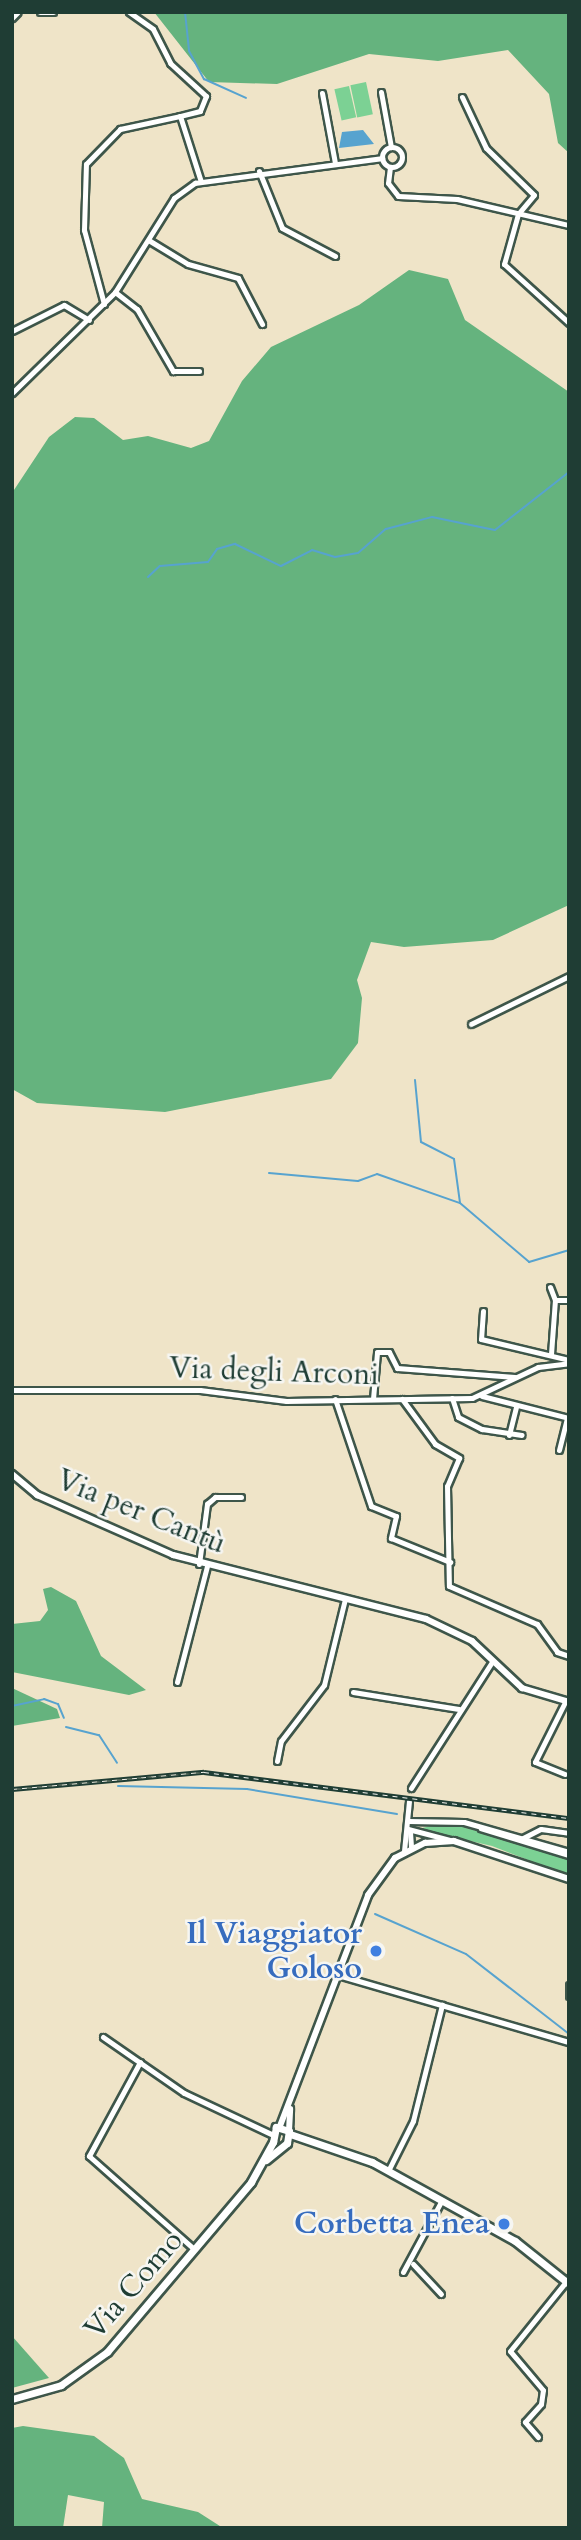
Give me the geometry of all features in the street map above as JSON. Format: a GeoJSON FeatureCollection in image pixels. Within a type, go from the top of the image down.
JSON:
{"type":"FeatureCollection","features":[{"type":"Feature","properties":{"kind":"main road"},"geometry":{"type":"LineString","coordinates":[[287,2138],[280,2126],[271,2133],[273,2142],[287,2138],[319,2140],[388,2171],[515,2241],[568,2281]]}},
{"type":"Feature","properties":{"kind":"main road","name":"Via Como"},"geometry":{"type":"LineString","coordinates":[[12,2399],[61,2385],[96,2363],[194,2249],[263,2163],[287,2138]]}},
{"type":"Feature","properties":{"kind":"main road","name":"Via Como"},"geometry":{"type":"LineString","coordinates":[[263,2163],[273,2142]]}},
{"type":"Feature","properties":{"kind":"street"},"geometry":{"type":"LineString","coordinates":[[12,18],[18,12]]}},
{"type":"Feature","properties":{"kind":"street"},"geometry":{"type":"LineString","coordinates":[[40,12],[53,12]]}},
{"type":"Feature","properties":{"kind":"street"},"geometry":{"type":"LineString","coordinates":[[104,304],[84,230],[86,164],[120,129],[200,111],[206,96],[170,63],[153,29],[129,12]]}},
{"type":"Feature","properties":{"kind":"street"},"geometry":{"type":"LineString","coordinates":[[381,92],[391,146],[402,158],[390,167],[388,183],[398,196],[457,200],[569,225]]}},
{"type":"Feature","properties":{"kind":"street"},"geometry":{"type":"LineString","coordinates":[[321,93],[335,163]]}},
{"type":"Feature","properties":{"kind":"street"},"geometry":{"type":"LineString","coordinates":[[462,97],[486,148],[533,192],[518,214],[504,264],[569,323]]}},
{"type":"Feature","properties":{"kind":"street"},"geometry":{"type":"LineString","coordinates":[[180,116],[198,182]]}},
{"type":"Feature","properties":{"kind":"street"},"geometry":{"type":"LineString","coordinates":[[12,393],[115,292],[150,241],[174,198],[198,182],[259,171],[382,158],[391,146]]}},
{"type":"Feature","properties":{"kind":"street"},"geometry":{"type":"LineString","coordinates":[[382,158],[390,167]]}},
{"type":"Feature","properties":{"kind":"street"},"geometry":{"type":"LineString","coordinates":[[259,171],[282,228],[335,256]]}},
{"type":"Feature","properties":{"kind":"street"},"geometry":{"type":"LineString","coordinates":[[150,241],[188,264],[238,278],[262,324]]}},
{"type":"Feature","properties":{"kind":"street"},"geometry":{"type":"LineString","coordinates":[[115,292],[137,309],[173,370],[198,372]]}},
{"type":"Feature","properties":{"kind":"street"},"geometry":{"type":"LineString","coordinates":[[12,331],[64,305],[89,320]]}},
{"type":"Feature","properties":{"kind":"street"},"geometry":{"type":"LineString","coordinates":[[471,1024],[569,976]]}},
{"type":"Feature","properties":{"kind":"street"},"geometry":{"type":"LineString","coordinates":[[550,1287],[555,1300],[551,1354]]}},
{"type":"Feature","properties":{"kind":"street"},"geometry":{"type":"LineString","coordinates":[[555,1300],[569,1300]]}},
{"type":"Feature","properties":{"kind":"street"},"geometry":{"type":"LineString","coordinates":[[483,1311],[481,1339],[551,1354],[569,1362]]}},
{"type":"Feature","properties":{"kind":"street"},"geometry":{"type":"LineString","coordinates":[[373,1399],[377,1352],[389,1352],[397,1368],[515,1377]]}},
{"type":"Feature","properties":{"kind":"street","name":"Via degli Arconi"},"geometry":{"type":"LineString","coordinates":[[12,1390],[200,1390],[286,1401],[452,1398],[482,1396],[515,1377],[569,1362]]}},
{"type":"Feature","properties":{"kind":"street"},"geometry":{"type":"LineString","coordinates":[[482,1396],[568,1418],[559,1450]]}},
{"type":"Feature","properties":{"kind":"street"},"geometry":{"type":"LineString","coordinates":[[452,1398],[458,1417],[509,1435],[522,1435]]}},
{"type":"Feature","properties":{"kind":"street"},"geometry":{"type":"LineString","coordinates":[[335,1399],[370,1506],[396,1516],[391,1538],[450,1562]]}},
{"type":"Feature","properties":{"kind":"street"},"geometry":{"type":"LineString","coordinates":[[402,1399],[435,1444],[459,1458],[447,1486],[449,1586],[537,1624],[557,1652],[569,1656]]}},
{"type":"Feature","properties":{"kind":"street"},"geometry":{"type":"LineString","coordinates":[[509,1435],[516,1406]]}},
{"type":"Feature","properties":{"kind":"street","name":"Via per Cantù"},"geometry":{"type":"LineString","coordinates":[[12,1474],[37,1495],[199,1564],[260,1581],[426,1619],[472,1641],[525,1689],[567,1702]]}},
{"type":"Feature","properties":{"kind":"street"},"geometry":{"type":"LineString","coordinates":[[199,1564],[207,1504],[215,1497],[241,1497]]}},
{"type":"Feature","properties":{"kind":"street"},"geometry":{"type":"LineString","coordinates":[[177,1682],[207,1566]]}},
{"type":"Feature","properties":{"kind":"street"},"geometry":{"type":"LineString","coordinates":[[277,1761],[281,1741],[324,1685],[345,1599]]}},
{"type":"Feature","properties":{"kind":"street"},"geometry":{"type":"LineString","coordinates":[[411,1788],[492,1661]]}},
{"type":"Feature","properties":{"kind":"street"},"geometry":{"type":"LineString","coordinates":[[353,1692],[459,1709]]}},
{"type":"Feature","properties":{"kind":"street"},"geometry":{"type":"LineString","coordinates":[[565,1774],[535,1762],[567,1702]]}},
{"type":"Feature","properties":{"kind":"street"},"geometry":{"type":"LineString","coordinates":[[408,1850],[409,1801]]}},
{"type":"Feature","properties":{"kind":"street"},"geometry":{"type":"LineString","coordinates":[[408,1825],[453,1819],[569,1854]]}},
{"type":"Feature","properties":{"kind":"street"},"geometry":{"type":"LineString","coordinates":[[408,1825],[465,1824],[569,1854]]}},
{"type":"Feature","properties":{"kind":"street"},"geometry":{"type":"LineString","coordinates":[[408,1825],[569,1879]]}},
{"type":"Feature","properties":{"kind":"street"},"geometry":{"type":"LineString","coordinates":[[521,1839],[541,1829],[569,1833]]}},
{"type":"Feature","properties":{"kind":"street"},"geometry":{"type":"LineString","coordinates":[[280,2126],[372,1887],[408,1850],[454,1841]]}},
{"type":"Feature","properties":{"kind":"street"},"geometry":{"type":"LineString","coordinates":[[338,1975],[569,2042]]}},
{"type":"Feature","properties":{"kind":"street"},"geometry":{"type":"LineString","coordinates":[[569,1984],[569,1996]]}},
{"type":"Feature","properties":{"kind":"street"},"geometry":{"type":"LineString","coordinates":[[388,2171],[413,2122],[442,2005]]}},
{"type":"Feature","properties":{"kind":"street"},"geometry":{"type":"LineString","coordinates":[[103,2037],[184,2093],[271,2133]]}},
{"type":"Feature","properties":{"kind":"street"},"geometry":{"type":"LineString","coordinates":[[140,2063],[89,2156],[194,2249]]}},
{"type":"Feature","properties":{"kind":"street"},"geometry":{"type":"LineString","coordinates":[[287,2138],[297,2081]]}},
{"type":"Feature","properties":{"kind":"street"},"geometry":{"type":"LineString","coordinates":[[403,2273],[413,2264],[442,2200]]}},
{"type":"Feature","properties":{"kind":"street"},"geometry":{"type":"LineString","coordinates":[[413,2264],[440,2294]]}},
{"type":"Feature","properties":{"kind":"street"},"geometry":{"type":"LineString","coordinates":[[538,2437],[526,2422],[541,2404],[543,2390],[510,2351],[568,2281]]}},
{"type":"Feature","properties":{"kind":"green space"},"geometry":{"type":"Polygon","coordinates":[[[154,12],[569,12],[569,153],[558,143],[549,94],[508,50],[438,61],[369,54],[277,84],[209,82],[154,12]]]}},
{"type":"Feature","properties":{"kind":"green space"},"geometry":{"type":"Polygon","coordinates":[[[366,82],[373,114],[357,118],[350,85],[366,82]]]}},
{"type":"Feature","properties":{"kind":"green space"},"geometry":{"type":"Polygon","coordinates":[[[349,86],[356,117],[342,121],[334,89],[349,86]]]}},
{"type":"Feature","properties":{"kind":"green space"},"geometry":{"type":"Polygon","coordinates":[[[409,270],[448,279],[465,320],[569,392],[569,905],[493,940],[404,947],[371,942],[357,980],[362,998],[358,1043],[331,1079],[165,1112],[37,1103],[12,1089],[12,493],[49,437],[75,417],[94,418],[123,440],[148,436],[191,448],[209,441],[242,381],[271,347],[359,305],[409,270]]]}},
{"type":"Feature","properties":{"kind":"green space"},"geometry":{"type":"Polygon","coordinates":[[[51,1587],[76,1601],[101,1656],[146,1690],[129,1695],[12,1672],[12,1624],[40,1621],[48,1610],[43,1589],[51,1587]]]}},
{"type":"Feature","properties":{"kind":"green space"},"geometry":{"type":"Polygon","coordinates":[[[12,1688],[57,1709],[60,1718],[12,1726],[12,1688]]]}},
{"type":"Feature","properties":{"kind":"green space"},"geometry":{"type":"Polygon","coordinates":[[[447,1822],[569,1859],[569,1876],[492,1846],[418,1829],[447,1822]]]}},
{"type":"Feature","properties":{"kind":"green space"},"geometry":{"type":"Polygon","coordinates":[[[12,2336],[49,2378],[12,2388],[12,2336]]]}},
{"type":"Feature","properties":{"kind":"green space"},"geometry":{"type":"Polygon","coordinates":[[[23,2426],[94,2436],[124,2458],[142,2499],[198,2512],[223,2528],[102,2528],[104,2502],[68,2495],[63,2528],[12,2528],[12,2428],[23,2426]]]}},
{"type":"Feature","properties":{"kind":"water"},"geometry":{"type":"Polygon","coordinates":[[[363,130],[374,144],[339,148],[342,132],[363,130]]]}},
{"type":"Feature","properties":{"kind":"waterway"},"geometry":{"type":"LineString","coordinates":[[185,12],[189,51],[204,79],[246,98]]}},
{"type":"Feature","properties":{"kind":"waterway"},"geometry":{"type":"LineString","coordinates":[[148,577],[160,566],[208,562],[217,549],[235,544],[281,566],[312,550],[335,557],[358,553],[386,529],[432,517],[495,530],[569,472]]}},
{"type":"Feature","properties":{"kind":"waterway"},"geometry":{"type":"LineString","coordinates":[[415,1080],[421,1142],[454,1159],[460,1203]]}},
{"type":"Feature","properties":{"kind":"waterway"},"geometry":{"type":"LineString","coordinates":[[269,1173],[358,1181],[377,1174],[460,1203],[529,1262],[569,1250]]}},
{"type":"Feature","properties":{"kind":"waterway"},"geometry":{"type":"LineString","coordinates":[[12,1706],[44,1699],[58,1704],[64,1718]]}},
{"type":"Feature","properties":{"kind":"waterway"},"geometry":{"type":"LineString","coordinates":[[66,1727],[99,1735],[117,1763]]}},
{"type":"Feature","properties":{"kind":"waterway"},"geometry":{"type":"LineString","coordinates":[[118,1786],[247,1789],[397,1814]]}},
{"type":"Feature","properties":{"kind":"waterway"},"geometry":{"type":"LineString","coordinates":[[375,1914],[466,1954],[569,2034]]}},
{"type":"Feature","properties":{"kind":"tunnel"},"geometry":{"type":"LineString","coordinates":[[409,1801],[411,1788]]}},
{"type":"Feature","properties":{"kind":"railway"},"geometry":{"type":"LineString","coordinates":[[12,1789],[204,1772],[569,1818]]}},
{"type":"Feature","properties":{"kind":"place","name":"Il Viaggiator Goloso"},"geometry":{"type":"Point","coordinates":[376,1951]}},
{"type":"Feature","properties":{"kind":"place","name":"Corbetta Enea"},"geometry":{"type":"Point","coordinates":[504,2224]}}]}
